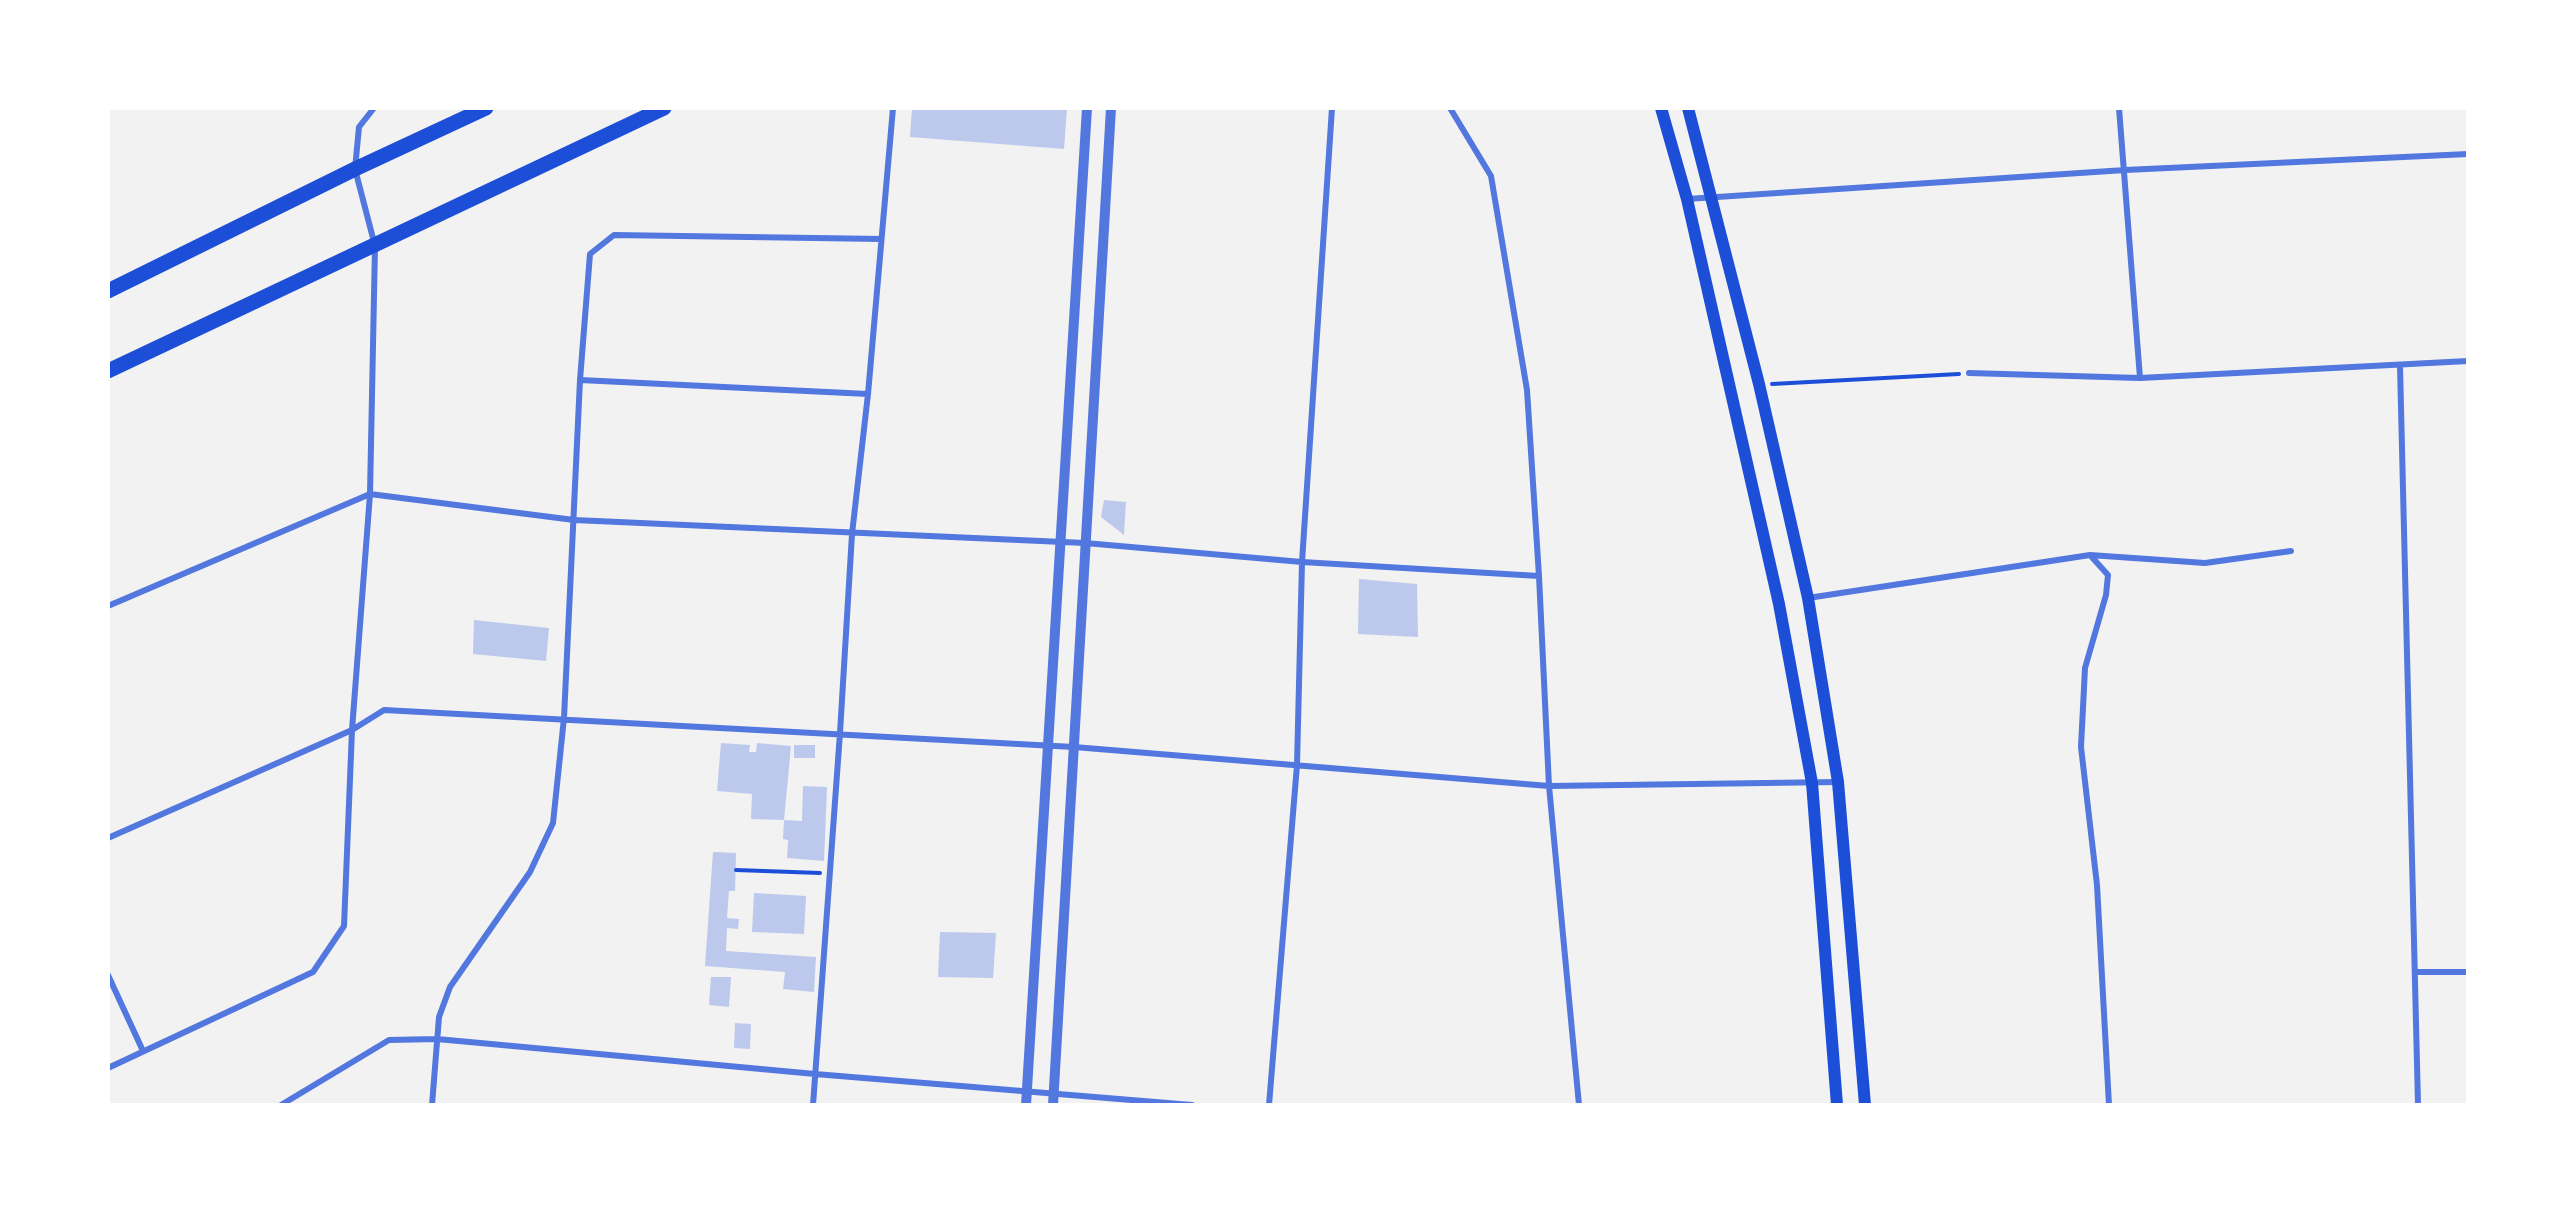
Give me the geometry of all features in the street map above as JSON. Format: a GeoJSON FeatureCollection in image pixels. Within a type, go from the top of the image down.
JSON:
{"type":"FeatureCollection","features":[{"type":"Feature","properties":{"kind":"main road"},"geometry":{"type":"LineString","coordinates":[[108,291],[355,169],[486,108]]}},
{"type":"Feature","properties":{"kind":"main road"},"geometry":{"type":"LineString","coordinates":[[108,371],[664,108]]}},
{"type":"Feature","properties":{"kind":"main road"},"geometry":{"type":"LineString","coordinates":[[1661,108],[1687,199],[1779,604],[1812,783],[1838,1105]]}},
{"type":"Feature","properties":{"kind":"main road"},"geometry":{"type":"LineString","coordinates":[[1688,108],[1759,384],[1808,598],[1838,782],[1865,1105]]}},
{"type":"Feature","properties":{"kind":"street"},"geometry":{"type":"LineString","coordinates":[[108,1068],[313,972],[344,926],[352,729],[370,494],[375,246],[355,169],[360,128],[374,108]]}},
{"type":"Feature","properties":{"kind":"street"},"geometry":{"type":"LineString","coordinates":[[813,1105],[852,534],[868,394],[893,108]]}},
{"type":"Feature","properties":{"kind":"street"},"geometry":{"type":"LineString","coordinates":[[1026,1105],[1087,108]]}},
{"type":"Feature","properties":{"kind":"street"},"geometry":{"type":"LineString","coordinates":[[1053,1105],[1111,108]]}},
{"type":"Feature","properties":{"kind":"street"},"geometry":{"type":"LineString","coordinates":[[1269,1105],[1297,765],[1302,562],[1332,108]]}},
{"type":"Feature","properties":{"kind":"street"},"geometry":{"type":"LineString","coordinates":[[1450,108],[1491,176],[1527,390],[1549,786],[1579,1105]]}},
{"type":"Feature","properties":{"kind":"street"},"geometry":{"type":"LineString","coordinates":[[2120,108],[2140,378]]}},
{"type":"Feature","properties":{"kind":"street"},"geometry":{"type":"LineString","coordinates":[[1687,199],[2125,170],[2468,154]]}},
{"type":"Feature","properties":{"kind":"street"},"geometry":{"type":"LineString","coordinates":[[432,1105],[439,1017],[450,987],[530,872],[553,823],[564,718],[580,380],[590,254],[614,236],[881,239]]}},
{"type":"Feature","properties":{"kind":"street"},"geometry":{"type":"LineString","coordinates":[[1969,373],[2140,378],[2468,361]]}},
{"type":"Feature","properties":{"kind":"street"},"geometry":{"type":"LineString","coordinates":[[2400,366],[2418,1105]]}},
{"type":"Feature","properties":{"kind":"street"},"geometry":{"type":"LineString","coordinates":[[580,380],[868,394]]}},
{"type":"Feature","properties":{"kind":"street"},"geometry":{"type":"LineString","coordinates":[[108,606],[370,494],[574,520],[1085,543],[1302,562],[1539,576]]}},
{"type":"Feature","properties":{"kind":"street"},"geometry":{"type":"LineString","coordinates":[[1808,598],[2090,555],[2205,563],[2291,551]]}},
{"type":"Feature","properties":{"kind":"street"},"geometry":{"type":"LineString","coordinates":[[2090,555],[2108,575],[2106,595],[2085,668],[2081,747],[2097,885],[2109,1105]]}},
{"type":"Feature","properties":{"kind":"street"},"geometry":{"type":"LineString","coordinates":[[108,838],[352,729],[384,710],[1048,745],[1549,786],[1838,782]]}},
{"type":"Feature","properties":{"kind":"street"},"geometry":{"type":"LineString","coordinates":[[2416,972],[2468,972]]}},
{"type":"Feature","properties":{"kind":"street"},"geometry":{"type":"LineString","coordinates":[[108,975],[143,1051]]}},
{"type":"Feature","properties":{"kind":"street"},"geometry":{"type":"LineString","coordinates":[[281,1105],[389,1040],[437,1039],[815,1074],[1192,1105]]}},
{"type":"Feature","properties":{"kind":"path"},"geometry":{"type":"LineString","coordinates":[[1759,384],[1969,373]]}},
{"type":"Feature","properties":{"kind":"path"},"geometry":{"type":"LineString","coordinates":[[736,870],[830,873]]}},
{"type":"Feature","properties":{"kind":"building"},"geometry":{"type":"Polygon","coordinates":[[[912,108],[1067,108],[1064,149],[910,137],[912,108]]]}},
{"type":"Feature","properties":{"kind":"building"},"geometry":{"type":"Polygon","coordinates":[[[1104,500],[1126,502],[1124,535],[1101,517],[1104,500]]]}},
{"type":"Feature","properties":{"kind":"building"},"geometry":{"type":"Polygon","coordinates":[[[1359,579],[1417,584],[1418,637],[1358,634],[1359,579]]]}},
{"type":"Feature","properties":{"kind":"building"},"geometry":{"type":"Polygon","coordinates":[[[474,620],[549,628],[546,661],[473,654],[474,620]]]}},
{"type":"Feature","properties":{"kind":"building"},"geometry":{"type":"Polygon","coordinates":[[[721,743],[750,745],[749,752],[756,752],[757,743],[791,746],[784,820],[751,819],[752,794],[717,791],[721,743]]]}},
{"type":"Feature","properties":{"kind":"building"},"geometry":{"type":"Polygon","coordinates":[[[794,745],[815,745],[815,758],[794,758],[794,745]]]}},
{"type":"Feature","properties":{"kind":"building"},"geometry":{"type":"Polygon","coordinates":[[[803,786],[827,787],[824,861],[787,858],[788,840],[783,839],[784,820],[802,821],[803,786]]]}},
{"type":"Feature","properties":{"kind":"building"},"geometry":{"type":"Polygon","coordinates":[[[713,852],[736,853],[735,891],[729,891],[727,918],[739,919],[738,929],[727,928],[726,951],[816,957],[814,992],[783,989],[785,972],[705,966],[713,852]]]}},
{"type":"Feature","properties":{"kind":"building"},"geometry":{"type":"Polygon","coordinates":[[[754,893],[806,896],[804,934],[752,932],[754,893]]]}},
{"type":"Feature","properties":{"kind":"building"},"geometry":{"type":"Polygon","coordinates":[[[940,932],[996,933],[993,978],[938,977],[940,932]]]}},
{"type":"Feature","properties":{"kind":"building"},"geometry":{"type":"Polygon","coordinates":[[[711,977],[731,977],[729,1007],[709,1005],[711,977]]]}},
{"type":"Feature","properties":{"kind":"building"},"geometry":{"type":"Polygon","coordinates":[[[735,1023],[751,1024],[750,1049],[734,1048],[735,1023]]]}}]}
